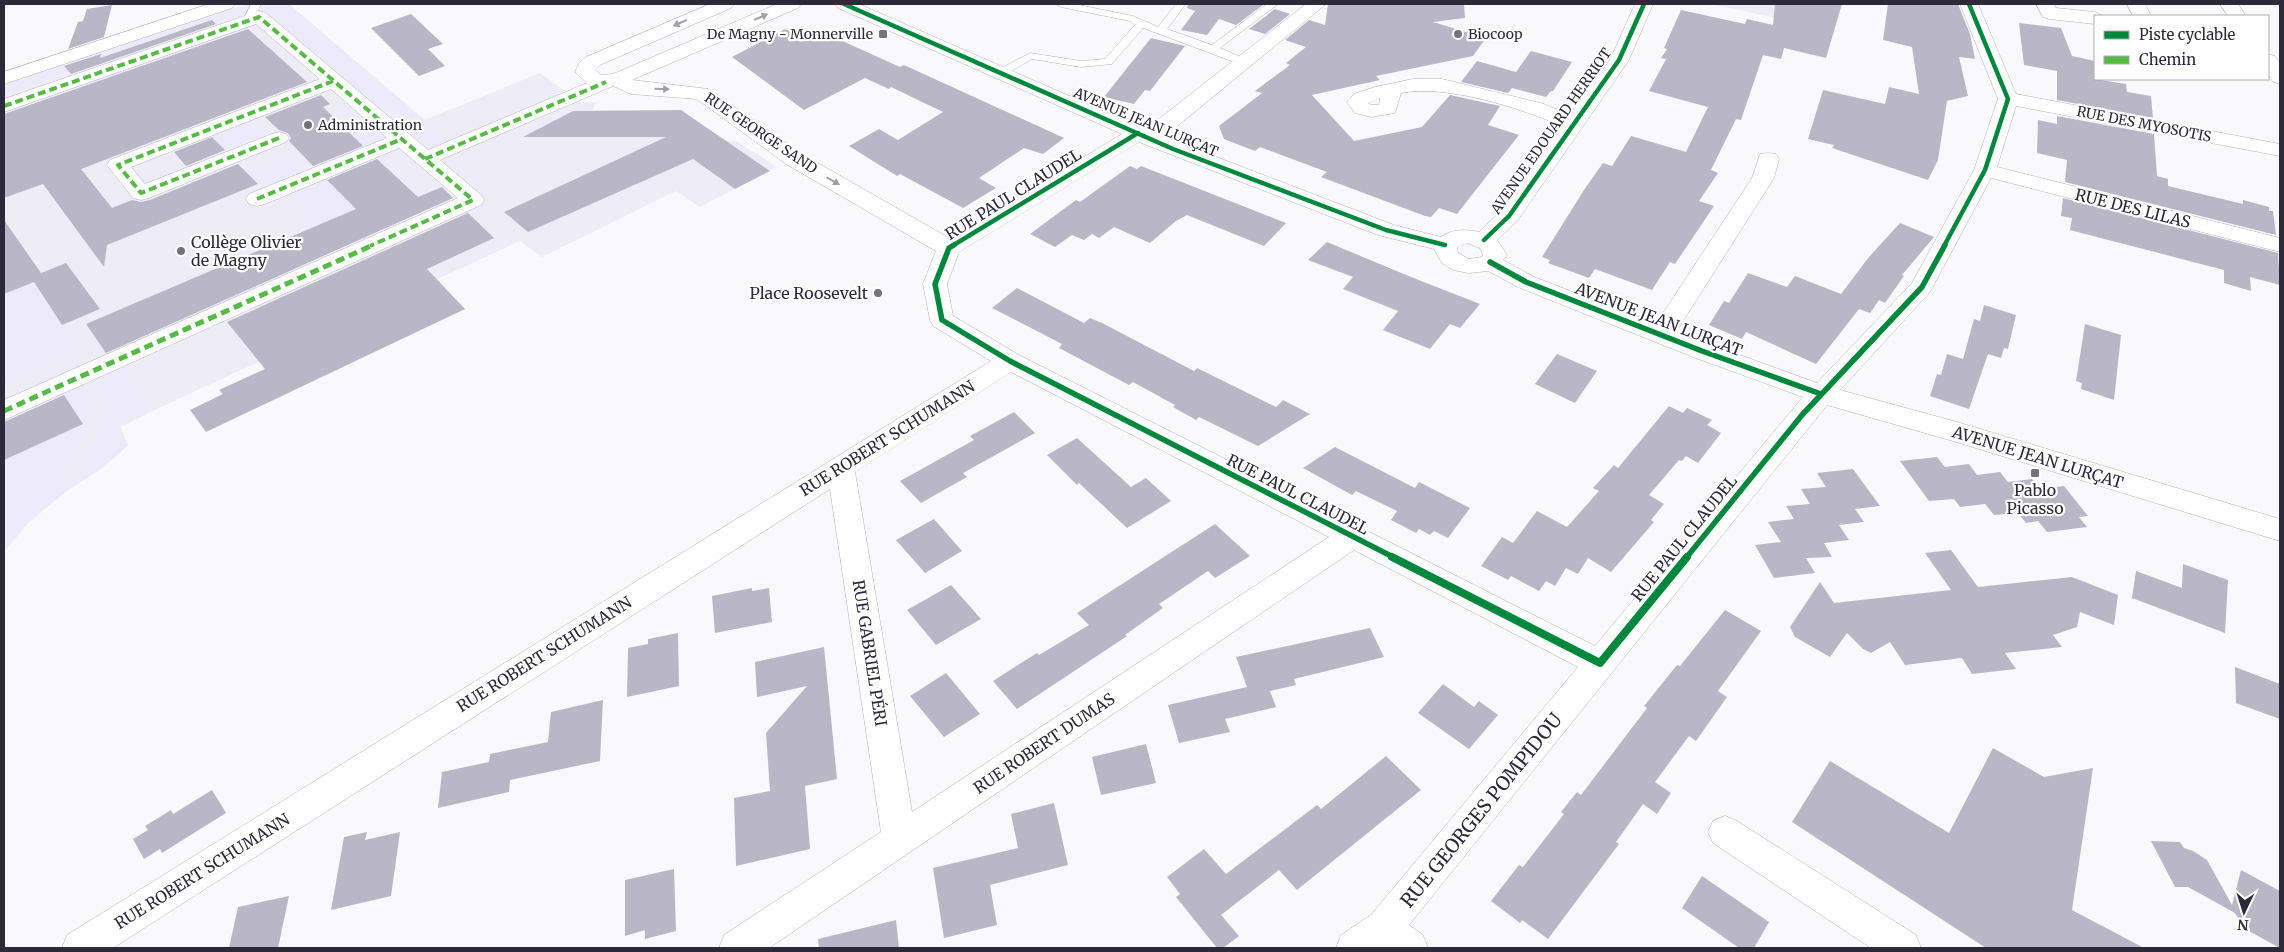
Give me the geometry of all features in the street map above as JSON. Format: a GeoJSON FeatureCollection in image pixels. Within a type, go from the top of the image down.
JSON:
{"type":"FeatureCollection","features":[{"type":"Feature","properties":{"kind":"street"},"geometry":{"type":"LineString","coordinates":[[4,78],[226,4]]}},
{"type":"Feature","properties":{"kind":"street","name":"RUE GEORGE SAND"},"geometry":{"type":"LineString","coordinates":[[725,4],[593,61],[586,67],[585,72],[589,77],[597,81],[611,81],[632,88],[702,92],[794,158],[949,248]]}},
{"type":"Feature","properties":{"kind":"street"},"geometry":{"type":"LineString","coordinates":[[425,159],[792,4]]}},
{"type":"Feature","properties":{"kind":"street","name":"AVENUE JEAN LURÇAT"},"geometry":{"type":"LineString","coordinates":[[844,4],[1144,136],[1378,227],[1445,245],[1446,253],[1456,262],[1472,266],[1487,251],[1526,282],[1702,351],[1821,394],[1957,432],[2280,530]]}},
{"type":"Feature","properties":{"kind":"street","name":"RUE PAUL CLAUDEL"},"geometry":{"type":"LineString","coordinates":[[1317,4],[1167,122],[949,248],[935,284],[942,320],[1010,361],[1600,663],[1821,394],[1922,287],[1985,170],[2008,98]]}},
{"type":"Feature","properties":{"kind":"street","name":"AVENUE EDOUARD HERRIOT"},"geometry":{"type":"LineString","coordinates":[[1487,251],[1509,216],[1564,140],[1573,123],[1619,60],[1644,4]]}},
{"type":"Feature","properties":{"kind":"street"},"geometry":{"type":"LineString","coordinates":[[1969,4],[2008,98]]}},
{"type":"Feature","properties":{"kind":"street"},"geometry":{"type":"LineString","coordinates":[[2044,4],[2049,13],[2094,18]]}},
{"type":"Feature","properties":{"kind":"street"},"geometry":{"type":"LineString","coordinates":[[2228,4],[2235,15]]}},
{"type":"Feature","properties":{"kind":"street"},"geometry":{"type":"LineString","coordinates":[[4,106],[252,12],[473,200],[4,411]]}},
{"type":"Feature","properties":{"kind":"street"},"geometry":{"type":"LineString","coordinates":[[2269,62],[2280,78]]}},
{"type":"Feature","properties":{"kind":"street"},"geometry":{"type":"LineString","coordinates":[[279,138],[141,193],[118,165],[333,81]]}},
{"type":"Feature","properties":{"kind":"street"},"geometry":{"type":"LineString","coordinates":[[1392,90],[1413,85],[1442,85],[1537,108],[1573,123]]}},
{"type":"Feature","properties":{"kind":"street","name":"RUE DES MYOSOTIS"},"geometry":{"type":"LineString","coordinates":[[2008,98],[2280,150]]}},
{"type":"Feature","properties":{"kind":"street"},"geometry":{"type":"LineString","coordinates":[[257,199],[402,139]]}},
{"type":"Feature","properties":{"kind":"street"},"geometry":{"type":"LineString","coordinates":[[1662,334],[1763,178],[1768,159]]}},
{"type":"Feature","properties":{"kind":"street","name":"RUE DES LILAS"},"geometry":{"type":"LineString","coordinates":[[1985,170],[2280,245]]}},
{"type":"Feature","properties":{"kind":"street","name":"RUE ROBERT SCHUMANN"},"geometry":{"type":"LineString","coordinates":[[80,948],[1010,361]]}},
{"type":"Feature","properties":{"kind":"street","name":"RUE GABRIEL PÉRI"},"geometry":{"type":"LineString","coordinates":[[840,467],[900,839]]}},
{"type":"Feature","properties":{"kind":"street","name":"RUE ROBERT DUMAS"},"geometry":{"type":"LineString","coordinates":[[737,948],[1351,537]]}},
{"type":"Feature","properties":{"kind":"street","name":"RUE GEORGES POMPIDOU"},"geometry":{"type":"LineString","coordinates":[[1354,948],[1397,938],[1600,663]]}},
{"type":"Feature","properties":{"kind":"street"},"geometry":{"type":"LineString","coordinates":[[1725,832],[1903,948]]}},
{"type":"Feature","properties":{"kind":"lane"},"geometry":{"type":"LineString","coordinates":[[1061,4],[1133,19],[1141,24],[1214,49],[1241,62]]}},
{"type":"Feature","properties":{"kind":"lane"},"geometry":{"type":"LineString","coordinates":[[1160,30],[1181,4]]}},
{"type":"Feature","properties":{"kind":"lane"},"geometry":{"type":"LineString","coordinates":[[1214,49],[1273,4]]}},
{"type":"Feature","properties":{"kind":"lane"},"geometry":{"type":"LineString","coordinates":[[1000,73],[1030,56],[1081,64],[1108,62],[1141,24]]}},
{"type":"Feature","properties":{"kind":"shaded area"},"geometry":{"type":"Polygon","coordinates":[[[253,4],[289,4],[425,120],[540,73],[565,91],[557,94],[569,104],[574,102],[596,102],[592,111],[681,110],[725,141],[736,141],[777,167],[700,207],[676,191],[542,257],[520,241],[120,426],[128,445],[104,467],[68,490],[28,523],[4,552],[4,84],[234,7],[253,4]]]}},
{"type":"Feature","properties":{"kind":"shaded area"},"geometry":{"type":"Polygon","coordinates":[[[271,4],[289,4],[449,143],[425,152],[310,53],[274,19],[260,15],[271,4]]]}},
{"type":"Feature","properties":{"kind":"shaded area"},"geometry":{"type":"Polygon","coordinates":[[[1710,4],[1802,4],[1795,22],[1710,4]]]}},
{"type":"Feature","properties":{"kind":"shaded area"},"geometry":{"type":"Polygon","coordinates":[[[234,7],[240,13],[239,15],[212,20],[67,69],[69,72],[4,94],[4,85],[234,7]]]}},
{"type":"Feature","properties":{"kind":"shaded area"},"geometry":{"type":"Polygon","coordinates":[[[254,117],[275,137],[215,161],[195,140],[254,117]]]}},
{"type":"Feature","properties":{"kind":"shaded area"},"geometry":{"type":"Polygon","coordinates":[[[377,126],[390,139],[351,156],[329,158],[339,142],[377,126]]]}},
{"type":"Feature","properties":{"kind":"shaded area"},"geometry":{"type":"Polygon","coordinates":[[[292,155],[309,173],[275,187],[267,178],[257,182],[247,173],[292,155]]]}},
{"type":"Feature","properties":{"kind":"shaded area"},"geometry":{"type":"Polygon","coordinates":[[[341,170],[346,175],[367,219],[328,236],[287,193],[341,170]]]}},
{"type":"Feature","properties":{"kind":"shaded area"},"geometry":{"type":"Polygon","coordinates":[[[33,282],[78,350],[4,382],[4,294],[33,282]]]}},
{"type":"Feature","properties":{"kind":"shaded area"},"geometry":{"type":"Polygon","coordinates":[[[123,364],[147,414],[120,427],[128,445],[104,467],[76,485],[99,430],[105,404],[99,375],[123,364]]]}},
{"type":"Feature","properties":{"kind":"shaded area"},"geometry":{"type":"Polygon","coordinates":[[[87,379],[91,401],[86,432],[66,474],[58,498],[28,523],[4,552],[4,460],[83,424],[62,391],[87,379]]]}},
{"type":"Feature","properties":{"kind":"building"},"geometry":{"type":"Polygon","coordinates":[[[1188,4],[1263,5],[1236,25],[1219,19],[1207,35],[1181,30],[1195,11],[1187,8],[1188,4]]]}},
{"type":"Feature","properties":{"kind":"building"},"geometry":{"type":"Polygon","coordinates":[[[1328,4],[1464,4],[1465,18],[1433,22],[1486,38],[1473,56],[1376,76],[1380,80],[1312,95],[1354,141],[1422,127],[1450,95],[1500,106],[1488,125],[1519,135],[1457,214],[1439,208],[1431,217],[1425,216],[1321,177],[1327,172],[1260,147],[1255,151],[1224,139],[1219,126],[1262,93],[1255,91],[1290,65],[1286,63],[1306,47],[1285,40],[1309,20],[1325,25],[1328,4]]]}},
{"type":"Feature","properties":{"kind":"building"},"geometry":{"type":"Polygon","coordinates":[[[1775,4],[1842,4],[1826,58],[1784,48],[1781,59],[1763,55],[1741,120],[1736,119],[1711,170],[1718,173],[1699,201],[1714,206],[1675,264],[1670,262],[1652,290],[1595,269],[1589,278],[1548,263],[1550,260],[1542,257],[1584,190],[1603,163],[1612,166],[1631,136],[1686,152],[1708,107],[1649,91],[1666,59],[1661,58],[1667,49],[1664,48],[1681,10],[1745,24],[1747,19],[1773,25],[1775,4]]]}},
{"type":"Feature","properties":{"kind":"building"},"geometry":{"type":"Polygon","coordinates":[[[1888,4],[1958,4],[1970,34],[1975,59],[1959,57],[1968,96],[1947,101],[1938,160],[1928,180],[1832,148],[1834,145],[1808,139],[1823,90],[1885,104],[1889,87],[1919,94],[1912,47],[1883,40],[1888,4]]]}},
{"type":"Feature","properties":{"kind":"building"},"geometry":{"type":"Polygon","coordinates":[[[112,5],[104,37],[68,49],[78,22],[83,21],[87,9],[112,5]]]}},
{"type":"Feature","properties":{"kind":"building"},"geometry":{"type":"Polygon","coordinates":[[[1275,9],[1290,14],[1265,34],[1249,29],[1275,9]]]}},
{"type":"Feature","properties":{"kind":"building"},"geometry":{"type":"Polygon","coordinates":[[[411,14],[443,44],[428,49],[445,66],[419,76],[371,28],[411,14]]]}},
{"type":"Feature","properties":{"kind":"building"},"geometry":{"type":"Polygon","coordinates":[[[212,20],[216,24],[71,74],[64,66],[101,54],[100,58],[212,20]]]}},
{"type":"Feature","properties":{"kind":"building"},"geometry":{"type":"Polygon","coordinates":[[[2019,23],[2061,28],[2072,56],[2094,61],[2094,80],[2126,84],[2127,92],[2151,96],[2153,118],[2057,100],[2057,71],[2024,65],[2019,23]]]}},
{"type":"Feature","properties":{"kind":"building"},"geometry":{"type":"Polygon","coordinates":[[[248,29],[307,82],[81,169],[112,208],[132,200],[141,202],[150,200],[238,164],[258,184],[107,245],[104,267],[43,184],[4,198],[4,114],[248,29]]]}},
{"type":"Feature","properties":{"kind":"building"},"geometry":{"type":"Polygon","coordinates":[[[785,29],[803,37],[814,31],[826,37],[829,35],[900,67],[904,65],[1064,138],[1043,154],[1024,148],[979,178],[996,188],[963,208],[900,174],[897,176],[849,146],[879,129],[898,140],[943,112],[891,87],[889,89],[865,78],[804,110],[732,57],[785,29]]]}},
{"type":"Feature","properties":{"kind":"building"},"geometry":{"type":"Polygon","coordinates":[[[1151,38],[1185,46],[1150,91],[1145,90],[1134,104],[1104,97],[1151,38]]]}},
{"type":"Feature","properties":{"kind":"building"},"geometry":{"type":"Polygon","coordinates":[[[1531,51],[1572,62],[1553,91],[1546,97],[1512,88],[1508,93],[1461,82],[1477,61],[1516,72],[1531,51]]]}},
{"type":"Feature","properties":{"kind":"building","name":"Administration"},"geometry":{"type":"Polygon","coordinates":[[[321,95],[330,104],[323,107],[363,146],[313,166],[289,141],[291,138],[288,133],[279,130],[265,117],[321,95]]]}},
{"type":"Feature","properties":{"kind":"building"},"geometry":{"type":"Polygon","coordinates":[[[681,110],[770,171],[735,189],[693,159],[528,232],[504,212],[666,137],[523,137],[573,111],[681,110]]]}},
{"type":"Feature","properties":{"kind":"building"},"geometry":{"type":"Polygon","coordinates":[[[2057,116],[2154,134],[2157,176],[2168,179],[2168,186],[2243,204],[2243,200],[2269,207],[2269,211],[2273,211],[2276,235],[2065,182],[2067,160],[2037,153],[2038,120],[2057,124],[2057,116]]]}},
{"type":"Feature","properties":{"kind":"building"},"geometry":{"type":"Polygon","coordinates":[[[212,137],[225,150],[186,166],[174,152],[212,137]]]}},
{"type":"Feature","properties":{"kind":"building"},"geometry":{"type":"Polygon","coordinates":[[[377,159],[418,197],[442,187],[453,198],[106,353],[86,324],[356,209],[327,180],[377,159]]]}},
{"type":"Feature","properties":{"kind":"building"},"geometry":{"type":"Polygon","coordinates":[[[1130,166],[1137,169],[1141,166],[1286,223],[1264,246],[1187,215],[1176,221],[1150,243],[1114,227],[1099,238],[1092,234],[1084,240],[1072,235],[1055,247],[1030,234],[1076,200],[1080,202],[1130,166]]]}},
{"type":"Feature","properties":{"kind":"building"},"geometry":{"type":"Polygon","coordinates":[[[2063,198],[2278,253],[2280,285],[2250,277],[2251,291],[2224,283],[2224,270],[2070,230],[2072,218],[2061,216],[2063,198]]]}},
{"type":"Feature","properties":{"kind":"building"},"geometry":{"type":"Polygon","coordinates":[[[468,213],[494,238],[427,269],[465,309],[206,432],[190,410],[223,394],[219,390],[265,369],[227,322],[468,213]]]}},
{"type":"Feature","properties":{"kind":"building"},"geometry":{"type":"Polygon","coordinates":[[[4,220],[41,273],[66,263],[100,309],[62,325],[34,282],[4,294],[4,220]]]}},
{"type":"Feature","properties":{"kind":"building"},"geometry":{"type":"Polygon","coordinates":[[[1900,223],[1934,237],[1902,275],[1904,276],[1885,303],[1879,300],[1870,313],[1859,309],[1816,364],[1746,332],[1742,339],[1709,325],[1724,301],[1729,303],[1748,273],[1787,287],[1795,276],[1841,294],[1869,257],[1900,223]]]}},
{"type":"Feature","properties":{"kind":"building"},"geometry":{"type":"Polygon","coordinates":[[[1327,242],[1480,304],[1460,328],[1450,324],[1430,349],[1383,330],[1398,311],[1343,289],[1353,277],[1308,260],[1327,242]]]}},
{"type":"Feature","properties":{"kind":"building"},"geometry":{"type":"Polygon","coordinates":[[[1017,288],[1084,323],[1090,318],[1102,323],[1194,371],[1197,368],[1276,407],[1283,400],[1310,414],[1258,446],[1199,417],[1196,420],[1173,407],[1175,405],[1133,382],[1129,385],[1059,348],[1062,344],[992,308],[1017,288]]]}},
{"type":"Feature","properties":{"kind":"building"},"geometry":{"type":"Polygon","coordinates":[[[1984,305],[2016,315],[2008,349],[2004,348],[2001,358],[1988,354],[1969,409],[1930,396],[1937,374],[1941,375],[1947,354],[1963,359],[1974,319],[1980,321],[1984,305]]]}},
{"type":"Feature","properties":{"kind":"building"},"geometry":{"type":"Polygon","coordinates":[[[2085,324],[2121,335],[2114,400],[2081,389],[2082,383],[2076,381],[2085,324]]]}},
{"type":"Feature","properties":{"kind":"building"},"geometry":{"type":"Polygon","coordinates":[[[1557,354],[1597,371],[1575,403],[1535,384],[1557,354]]]}},
{"type":"Feature","properties":{"kind":"building"},"geometry":{"type":"Polygon","coordinates":[[[64,395],[83,424],[4,460],[4,422],[64,395]]]}},
{"type":"Feature","properties":{"kind":"building"},"geometry":{"type":"Polygon","coordinates":[[[1669,406],[1683,413],[1687,408],[1712,420],[1707,425],[1721,433],[1698,463],[1686,456],[1682,461],[1679,460],[1649,495],[1664,504],[1651,520],[1654,522],[1611,572],[1588,558],[1578,574],[1566,568],[1555,586],[1546,581],[1539,591],[1511,576],[1508,580],[1481,566],[1502,537],[1513,543],[1537,511],[1567,527],[1599,491],[1593,488],[1614,465],[1618,468],[1669,406]]]}},
{"type":"Feature","properties":{"kind":"building"},"geometry":{"type":"Polygon","coordinates":[[[1014,412],[1035,433],[963,473],[967,477],[921,503],[900,481],[974,440],[970,436],[1014,412]]]}},
{"type":"Feature","properties":{"kind":"building"},"geometry":{"type":"Polygon","coordinates":[[[1077,438],[1131,487],[1146,478],[1171,501],[1127,528],[1079,483],[1077,485],[1047,455],[1077,438]]]}},
{"type":"Feature","properties":{"kind":"building"},"geometry":{"type":"Polygon","coordinates":[[[1335,447],[1415,488],[1419,482],[1470,508],[1448,538],[1434,531],[1430,535],[1419,529],[1416,533],[1391,520],[1397,511],[1356,491],[1352,495],[1303,468],[1335,447]]]}},
{"type":"Feature","properties":{"kind":"building"},"geometry":{"type":"Polygon","coordinates":[[[1937,457],[1945,467],[1969,464],[1977,475],[2000,472],[2008,482],[2032,479],[2040,489],[2064,486],[2088,516],[2079,517],[2087,527],[2047,532],[2038,521],[2026,523],[2018,513],[1994,515],[1985,504],[1960,507],[1954,499],[1929,501],[1900,461],[1937,457]]]}},
{"type":"Feature","properties":{"kind":"building"},"geometry":{"type":"Polygon","coordinates":[[[1853,469],[1880,506],[1855,509],[1864,522],[1839,525],[1849,540],[1824,543],[1832,557],[1806,558],[1815,573],[1774,578],[1755,545],[1781,542],[1768,522],[1794,519],[1786,506],[1810,504],[1801,489],[1826,487],[1817,473],[1853,469]]]}},
{"type":"Feature","properties":{"kind":"building"},"geometry":{"type":"Polygon","coordinates":[[[934,519],[962,551],[925,573],[896,540],[934,519]]]}},
{"type":"Feature","properties":{"kind":"building"},"geometry":{"type":"Polygon","coordinates":[[[1215,524],[1250,556],[1215,578],[1208,571],[1159,604],[1163,608],[1125,635],[1127,636],[1017,709],[993,681],[1037,653],[1039,655],[1089,625],[1077,613],[1215,524]]]}},
{"type":"Feature","properties":{"kind":"building"},"geometry":{"type":"Polygon","coordinates":[[[1951,550],[1978,587],[2072,577],[2118,595],[2114,625],[2080,612],[2077,627],[2053,635],[2062,647],[2005,653],[2016,669],[1972,674],[1962,658],[1905,665],[1890,642],[1871,653],[1863,649],[1847,633],[1830,657],[1795,637],[1790,627],[1820,582],[1834,603],[1951,590],[1925,553],[1951,550]]]}},
{"type":"Feature","properties":{"kind":"building"},"geometry":{"type":"Polygon","coordinates":[[[2183,564],[2228,580],[2225,633],[2132,598],[2136,571],[2182,588],[2183,564]]]}},
{"type":"Feature","properties":{"kind":"building"},"geometry":{"type":"Polygon","coordinates":[[[951,585],[981,619],[936,645],[907,610],[951,585]]]}},
{"type":"Feature","properties":{"kind":"building"},"geometry":{"type":"Polygon","coordinates":[[[752,588],[752,591],[769,588],[772,622],[715,633],[712,596],[752,588]]]}},
{"type":"Feature","properties":{"kind":"building"},"geometry":{"type":"Polygon","coordinates":[[[1725,610],[1761,631],[1718,691],[1727,697],[1696,741],[1689,736],[1655,782],[1671,793],[1657,814],[1643,804],[1616,842],[1619,844],[1548,939],[1522,920],[1520,923],[1491,901],[1519,865],[1523,867],[1564,814],[1561,812],[1577,792],[1581,795],[1647,708],[1644,706],[1677,665],[1680,666],[1725,610]]]}},
{"type":"Feature","properties":{"kind":"building"},"geometry":{"type":"Polygon","coordinates":[[[1370,628],[1384,657],[1294,679],[1296,685],[1270,691],[1276,707],[1225,719],[1230,732],[1179,743],[1168,705],[1247,687],[1236,657],[1370,628]]]}},
{"type":"Feature","properties":{"kind":"building"},"geometry":{"type":"Polygon","coordinates":[[[678,633],[679,686],[627,697],[628,648],[648,644],[648,639],[678,633]]]}},
{"type":"Feature","properties":{"kind":"building"},"geometry":{"type":"Polygon","coordinates":[[[824,647],[837,779],[805,786],[810,849],[736,866],[734,798],[770,791],[766,733],[807,686],[757,697],[755,662],[824,647]]]}},
{"type":"Feature","properties":{"kind":"building"},"geometry":{"type":"Polygon","coordinates":[[[2235,667],[2280,684],[2280,719],[2236,703],[2235,667]]]}},
{"type":"Feature","properties":{"kind":"building"},"geometry":{"type":"Polygon","coordinates":[[[946,673],[980,714],[944,737],[910,696],[946,673]]]}},
{"type":"Feature","properties":{"kind":"building"},"geometry":{"type":"Polygon","coordinates":[[[1443,684],[1474,707],[1479,701],[1498,715],[1469,749],[1418,713],[1443,684]]]}},
{"type":"Feature","properties":{"kind":"building"},"geometry":{"type":"Polygon","coordinates":[[[603,700],[600,761],[510,780],[509,792],[438,808],[442,772],[489,762],[490,754],[548,742],[551,712],[603,700]]]}},
{"type":"Feature","properties":{"kind":"building"},"geometry":{"type":"Polygon","coordinates":[[[1146,744],[1156,783],[1101,795],[1092,757],[1146,744]]]}},
{"type":"Feature","properties":{"kind":"building"},"geometry":{"type":"Polygon","coordinates":[[[1993,748],[2044,777],[2093,768],[2072,910],[2144,948],[1986,948],[1792,822],[1830,761],[1949,833],[1993,748]]]}},
{"type":"Feature","properties":{"kind":"building"},"geometry":{"type":"Polygon","coordinates":[[[1386,756],[1421,790],[1297,890],[1279,870],[1221,915],[1239,936],[1223,948],[1217,948],[1176,897],[1180,894],[1167,877],[1204,849],[1226,874],[1317,805],[1321,809],[1386,756]]]}},
{"type":"Feature","properties":{"kind":"building"},"geometry":{"type":"Polygon","coordinates":[[[212,790],[226,813],[162,853],[160,849],[144,859],[133,839],[148,830],[145,826],[171,810],[173,814],[212,790]]]}},
{"type":"Feature","properties":{"kind":"building"},"geometry":{"type":"Polygon","coordinates":[[[1054,803],[1068,865],[990,885],[997,925],[944,938],[933,868],[1018,848],[1011,814],[1054,803]]]}},
{"type":"Feature","properties":{"kind":"building"},"geometry":{"type":"Polygon","coordinates":[[[367,832],[365,840],[400,832],[391,896],[331,910],[344,837],[367,832]]]}},
{"type":"Feature","properties":{"kind":"building"},"geometry":{"type":"Polygon","coordinates":[[[2151,841],[2180,842],[2184,848],[2193,851],[2207,860],[2232,905],[2241,870],[2280,891],[2280,948],[2245,929],[2235,913],[2188,887],[2175,887],[2151,841]]]}},
{"type":"Feature","properties":{"kind":"building"},"geometry":{"type":"Polygon","coordinates":[[[674,869],[676,931],[645,939],[645,930],[625,936],[625,880],[674,869]]]}},
{"type":"Feature","properties":{"kind":"building"},"geometry":{"type":"Polygon","coordinates":[[[1702,876],[1769,922],[1754,948],[1739,948],[1682,908],[1702,876]]]}},
{"type":"Feature","properties":{"kind":"building"},"geometry":{"type":"Polygon","coordinates":[[[289,896],[278,948],[229,948],[238,907],[289,896]]]}},
{"type":"Feature","properties":{"kind":"building"},"geometry":{"type":"Polygon","coordinates":[[[896,920],[899,948],[819,948],[818,939],[896,920]]]}},
{"type":"Feature","properties":{"kind":"marked path"},"geometry":{"type":"LineString","coordinates":[[4,106],[259,17],[473,200],[4,411]]}},
{"type":"Feature","properties":{"kind":"marked path"},"geometry":{"type":"LineString","coordinates":[[279,138],[141,193],[118,165],[333,81]]}},
{"type":"Feature","properties":{"kind":"marked path"},"geometry":{"type":"LineString","coordinates":[[425,159],[606,82]]}},
{"type":"Feature","properties":{"kind":"marked path"},"geometry":{"type":"LineString","coordinates":[[257,199],[402,139]]}},
{"type":"Feature","properties":{"kind":"cycle path"},"geometry":{"type":"LineString","coordinates":[[844,4],[1173,149],[1386,230],[1445,245]]}},
{"type":"Feature","properties":{"kind":"cycle path"},"geometry":{"type":"LineString","coordinates":[[1484,240],[1509,216],[1619,60],[1644,4]]}},
{"type":"Feature","properties":{"kind":"cycle path"},"geometry":{"type":"LineString","coordinates":[[1138,133],[949,248],[935,284],[942,320],[1010,361],[1600,663],[1802,415],[1922,287],[1985,170],[2008,99],[1969,4]]}},
{"type":"Feature","properties":{"kind":"cycle path"},"geometry":{"type":"LineString","coordinates":[[1490,262],[1526,282],[1702,351],[1821,394]]}},
{"type":"Feature","properties":{"kind":"place","name":"De Magny - Monnerville"},"geometry":{"type":"Point","coordinates":[883,34]}},
{"type":"Feature","properties":{"kind":"place","name":"Biocoop"},"geometry":{"type":"Point","coordinates":[1458,34]}},
{"type":"Feature","properties":{"kind":"place","name":"Administration"},"geometry":{"type":"Point","coordinates":[308,125]}},
{"type":"Feature","properties":{"kind":"place","name":"Collège Olivier de Magny"},"geometry":{"type":"Point","coordinates":[181,251]}},
{"type":"Feature","properties":{"kind":"place","name":"Place Roosevelt"},"geometry":{"type":"Point","coordinates":[878,293]}},
{"type":"Feature","properties":{"kind":"place","name":"Pablo Picasso"},"geometry":{"type":"Point","coordinates":[2035,473]}}]}
